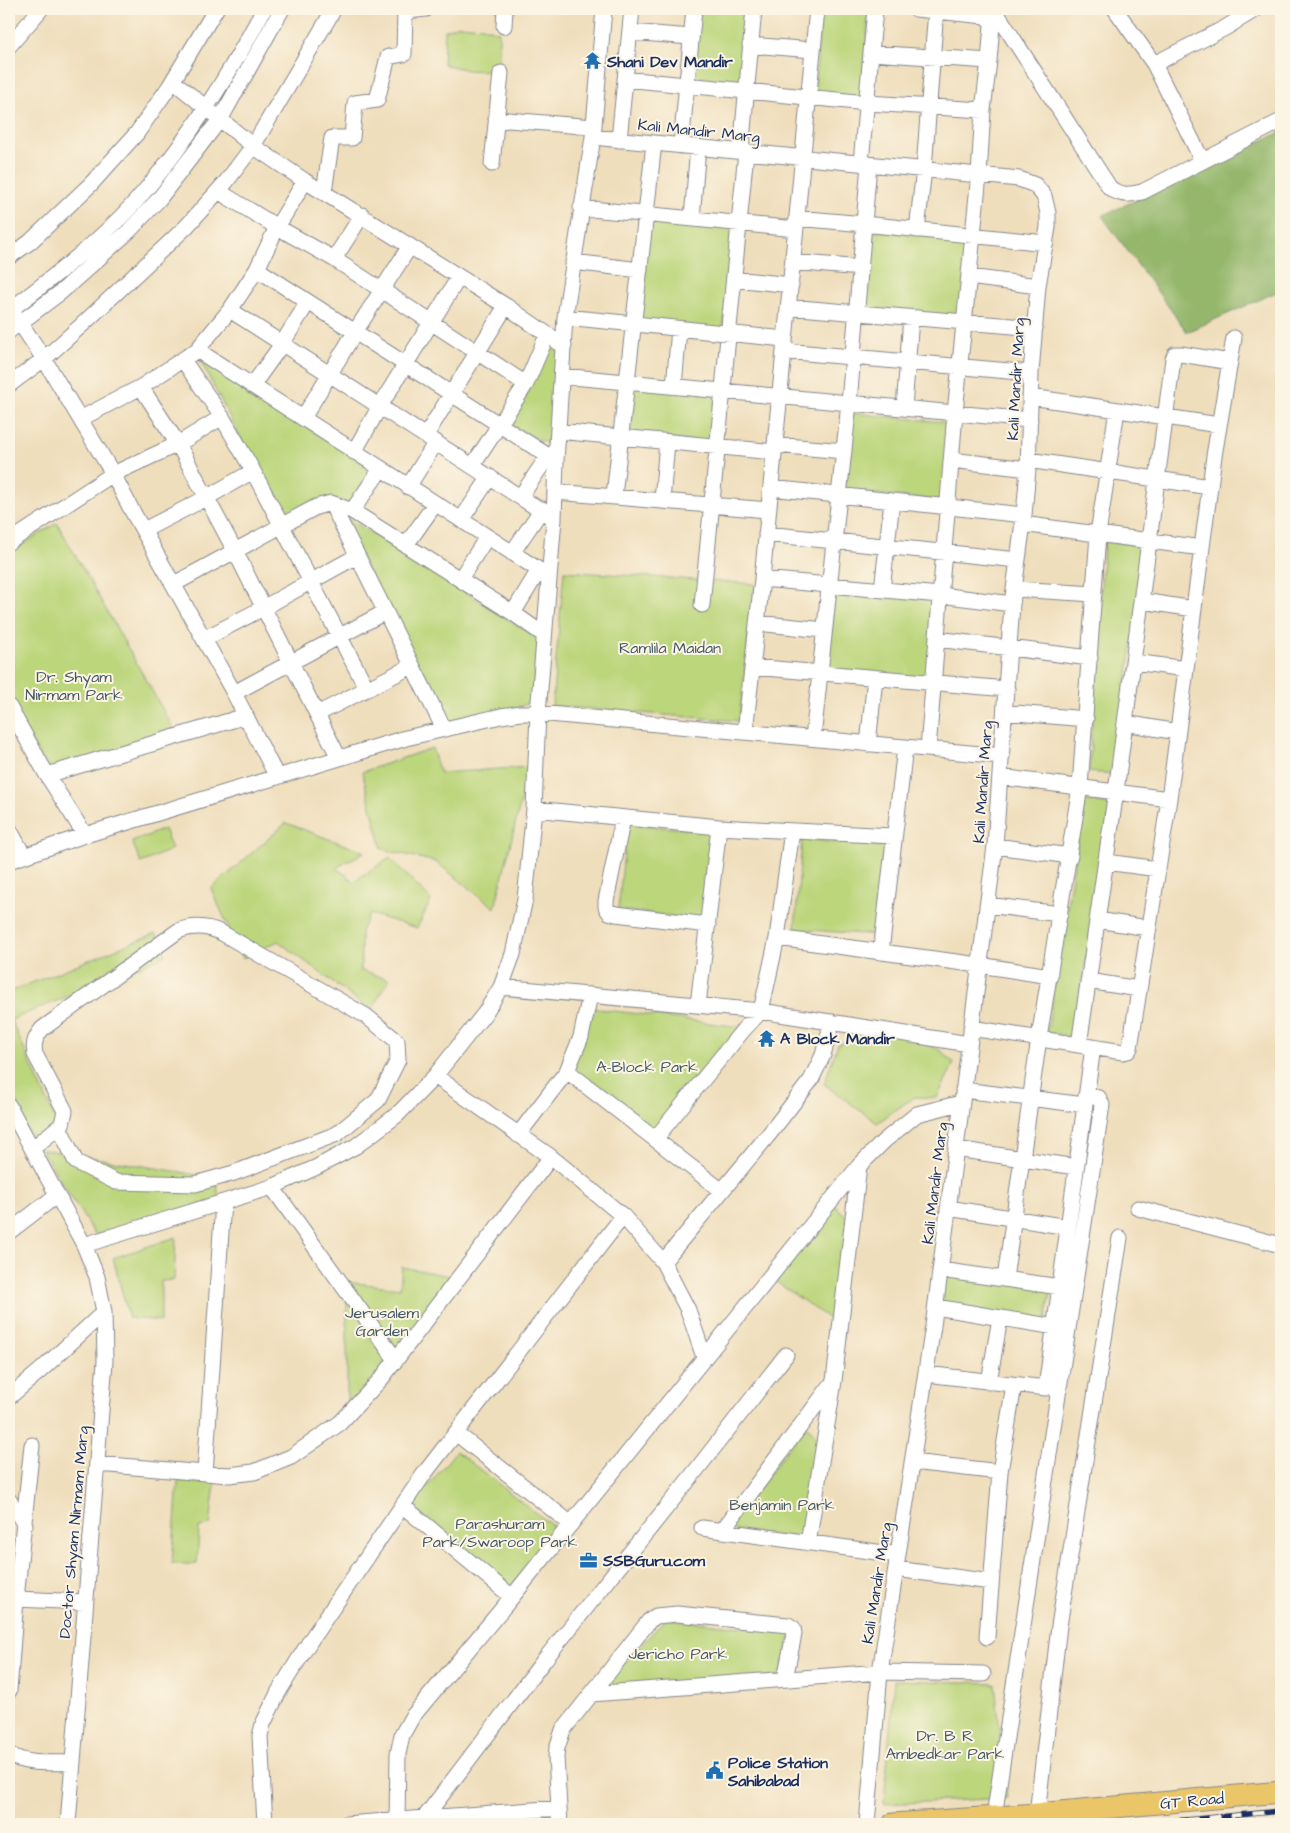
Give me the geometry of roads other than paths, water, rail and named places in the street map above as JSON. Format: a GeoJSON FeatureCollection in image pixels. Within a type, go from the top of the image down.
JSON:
{"type":"FeatureCollection","features":[{"type":"Feature","properties":{"kind":"highway","name":"GT Road"},"geometry":{"type":"LineString","coordinates":[[893,1824],[1037,1814],[1281,1792]]}},
{"type":"Feature","properties":{"kind":"street"},"geometry":{"type":"LineString","coordinates":[[9,46],[41,9]]}},
{"type":"Feature","properties":{"kind":"street"},"geometry":{"type":"LineString","coordinates":[[9,257],[30,242],[91,184],[136,134],[173,81],[216,9]]}},
{"type":"Feature","properties":{"kind":"street"},"geometry":{"type":"LineString","coordinates":[[264,9],[206,107],[148,188],[76,258],[10,310],[15,327],[44,359],[113,474],[234,693],[277,777]]}},
{"type":"Feature","properties":{"kind":"street"},"geometry":{"type":"LineString","coordinates":[[15,327],[61,292],[129,231],[159,199],[221,118],[282,9]]}},
{"type":"Feature","properties":{"kind":"street"},"geometry":{"type":"LineString","coordinates":[[9,385],[44,359],[83,324],[187,226],[218,191],[253,146],[334,9]]}},
{"type":"Feature","properties":{"kind":"street"},"geometry":{"type":"LineString","coordinates":[[324,192],[332,138],[352,138],[355,103],[377,100],[388,57],[404,54],[405,11],[426,9]]}},
{"type":"Feature","properties":{"kind":"street"},"geometry":{"type":"LineString","coordinates":[[504,26],[505,9]]}},
{"type":"Feature","properties":{"kind":"street"},"geometry":{"type":"LineString","coordinates":[[84,1245],[272,1187],[317,1167],[356,1146],[397,1115],[435,1076],[485,1013],[501,987],[513,954],[525,899],[534,809],[538,713],[544,635],[544,575],[554,519],[556,492],[552,459],[558,431],[565,317],[594,132],[604,9]]}},
{"type":"Feature","properties":{"kind":"street"},"geometry":{"type":"LineString","coordinates":[[619,140],[632,9]]}},
{"type":"Feature","properties":{"kind":"street"},"geometry":{"type":"LineString","coordinates":[[681,146],[694,9]]}},
{"type":"Feature","properties":{"kind":"street"},"geometry":{"type":"LineString","coordinates":[[702,605],[739,223],[746,91],[754,9]]}},
{"type":"Feature","properties":{"kind":"street"},"geometry":{"type":"LineString","coordinates":[[745,732],[762,579],[817,9]]}},
{"type":"Feature","properties":{"kind":"street"},"geometry":{"type":"LineString","coordinates":[[813,738],[849,403],[861,268],[867,103],[875,9]]}},
{"type":"Feature","properties":{"kind":"street"},"geometry":{"type":"LineString","coordinates":[[916,9],[936,9],[984,16],[991,21],[992,25],[959,367],[928,750]]}},
{"type":"Feature","properties":{"kind":"street"},"geometry":{"type":"LineString","coordinates":[[918,230],[936,9]]}},
{"type":"Feature","properties":{"kind":"street"},"geometry":{"type":"LineString","coordinates":[[994,9],[1110,188],[1118,194],[1129,195],[1142,192],[1281,121]]}},
{"type":"Feature","properties":{"kind":"street"},"geometry":{"type":"LineString","coordinates":[[1116,9],[1154,64],[1202,160]]}},
{"type":"Feature","properties":{"kind":"street"},"geometry":{"type":"LineString","coordinates":[[1154,64],[1225,28],[1256,9]]}},
{"type":"Feature","properties":{"kind":"street"},"geometry":{"type":"LineString","coordinates":[[630,32],[691,37]]}},
{"type":"Feature","properties":{"kind":"street"},"geometry":{"type":"LineString","coordinates":[[750,45],[813,50]]}},
{"type":"Feature","properties":{"kind":"street"},"geometry":{"type":"LineString","coordinates":[[871,54],[990,61]]}},
{"type":"Feature","properties":{"kind":"street"},"geometry":{"type":"LineString","coordinates":[[492,164],[501,73]]}},
{"type":"Feature","properties":{"kind":"street"},"geometry":{"type":"LineString","coordinates":[[625,79],[867,103],[983,110]]}},
{"type":"Feature","properties":{"kind":"street"},"geometry":{"type":"LineString","coordinates":[[173,81],[221,118],[253,146],[305,181],[506,306],[564,346]]}},
{"type":"Feature","properties":{"kind":"street","name":"Kali Mandir Marg"},"geometry":{"type":"LineString","coordinates":[[496,119],[594,132],[619,140],[1019,179],[1035,185],[1044,196],[1048,213],[1046,243],[1038,286],[1028,464],[1012,604],[995,846],[936,1307],[880,1672],[867,1824]]}},
{"type":"Feature","properties":{"kind":"street"},"geometry":{"type":"LineString","coordinates":[[614,496],[654,143]]}},
{"type":"Feature","properties":{"kind":"street"},"geometry":{"type":"LineString","coordinates":[[692,218],[698,147]]}},
{"type":"Feature","properties":{"kind":"street"},"geometry":{"type":"LineString","coordinates":[[80,419],[141,387],[197,350],[230,310],[257,269],[277,227],[305,181]]}},
{"type":"Feature","properties":{"kind":"street"},"geometry":{"type":"LineString","coordinates":[[218,191],[334,259],[526,384]]}},
{"type":"Feature","properties":{"kind":"street"},"geometry":{"type":"LineString","coordinates":[[581,208],[739,223],[864,224],[1046,243]]}},
{"type":"Feature","properties":{"kind":"street"},"geometry":{"type":"LineString","coordinates":[[334,259],[362,216]]}},
{"type":"Feature","properties":{"kind":"street"},"geometry":{"type":"LineString","coordinates":[[302,418],[410,246]]}},
{"type":"Feature","properties":{"kind":"street"},"geometry":{"type":"LineString","coordinates":[[573,262],[640,270]]}},
{"type":"Feature","properties":{"kind":"street"},"geometry":{"type":"LineString","coordinates":[[793,262],[861,268]]}},
{"type":"Feature","properties":{"kind":"street"},"geometry":{"type":"LineString","coordinates":[[257,269],[552,459]]}},
{"type":"Feature","properties":{"kind":"street"},"geometry":{"type":"LineString","coordinates":[[354,452],[405,364],[459,277]]}},
{"type":"Feature","properties":{"kind":"street"},"geometry":{"type":"LineString","coordinates":[[969,277],[1038,286]]}},
{"type":"Feature","properties":{"kind":"street"},"geometry":{"type":"LineString","coordinates":[[734,279],[791,284]]}},
{"type":"Feature","properties":{"kind":"street"},"geometry":{"type":"LineString","coordinates":[[252,386],[282,344],[308,302]]}},
{"type":"Feature","properties":{"kind":"street"},"geometry":{"type":"LineString","coordinates":[[408,486],[452,394],[506,306]]}},
{"type":"Feature","properties":{"kind":"street"},"geometry":{"type":"LineString","coordinates":[[788,308],[1035,328]]}},
{"type":"Feature","properties":{"kind":"street"},"geometry":{"type":"LineString","coordinates":[[230,310],[542,509],[554,519]]}},
{"type":"Feature","properties":{"kind":"street"},"geometry":{"type":"LineString","coordinates":[[565,317],[728,334],[853,357],[1032,373]]}},
{"type":"Feature","properties":{"kind":"street"},"geometry":{"type":"LineString","coordinates":[[904,408],[911,318]]}},
{"type":"Feature","properties":{"kind":"street"},"geometry":{"type":"LineString","coordinates":[[674,386],[679,329]]}},
{"type":"Feature","properties":{"kind":"street"},"geometry":{"type":"LineString","coordinates":[[473,466],[526,384],[547,336]]}},
{"type":"Feature","properties":{"kind":"street"},"geometry":{"type":"LineString","coordinates":[[971,1028],[1128,1052],[1130,1048],[1169,799],[1210,487],[1234,338]]}},
{"type":"Feature","properties":{"kind":"street"},"geometry":{"type":"LineString","coordinates":[[197,350],[544,575]]}},
{"type":"Feature","properties":{"kind":"street"},"geometry":{"type":"LineString","coordinates":[[926,1374],[1046,1388],[1086,1100],[1088,981],[1126,723],[1173,359],[1175,354],[1230,362]]}},
{"type":"Feature","properties":{"kind":"street"},"geometry":{"type":"LineString","coordinates":[[183,360],[222,417],[253,471],[367,689]]}},
{"type":"Feature","properties":{"kind":"street"},"geometry":{"type":"LineString","coordinates":[[562,376],[1030,420]]}},
{"type":"Feature","properties":{"kind":"street"},"geometry":{"type":"LineString","coordinates":[[141,387],[178,444],[235,551],[340,758]]}},
{"type":"Feature","properties":{"kind":"street"},"geometry":{"type":"LineString","coordinates":[[1031,396],[1219,425]]}},
{"type":"Feature","properties":{"kind":"street"},"geometry":{"type":"LineString","coordinates":[[1005,1279],[1039,1038],[1080,787],[1098,534],[1116,410]]}},
{"type":"Feature","properties":{"kind":"street"},"geometry":{"type":"LineString","coordinates":[[9,542],[113,474],[178,444],[222,417]]}},
{"type":"Feature","properties":{"kind":"street"},"geometry":{"type":"LineString","coordinates":[[558,431],[718,446],[844,451]]}},
{"type":"Feature","properties":{"kind":"street"},"geometry":{"type":"LineString","coordinates":[[662,500],[667,442]]}},
{"type":"Feature","properties":{"kind":"street"},"geometry":{"type":"LineString","coordinates":[[521,496],[552,459]]}},
{"type":"Feature","properties":{"kind":"street"},"geometry":{"type":"LineString","coordinates":[[951,460],[1107,471],[1210,487]]}},
{"type":"Feature","properties":{"kind":"street"},"geometry":{"type":"LineString","coordinates":[[352,511],[381,469]]}},
{"type":"Feature","properties":{"kind":"street"},"geometry":{"type":"LineString","coordinates":[[144,530],[253,471]]}},
{"type":"Feature","properties":{"kind":"street"},"geometry":{"type":"LineString","coordinates":[[461,520],[490,477]]}},
{"type":"Feature","properties":{"kind":"street"},"geometry":{"type":"LineString","coordinates":[[771,488],[947,507],[1023,519],[1098,534],[1202,548]]}},
{"type":"Feature","properties":{"kind":"street"},"geometry":{"type":"LineString","coordinates":[[556,492],[768,510]]}},
{"type":"Feature","properties":{"kind":"street"},"geometry":{"type":"LineString","coordinates":[[882,590],[892,501]]}},
{"type":"Feature","properties":{"kind":"street"},"geometry":{"type":"LineString","coordinates":[[330,504],[444,729]]}},
{"type":"Feature","properties":{"kind":"street"},"geometry":{"type":"LineString","coordinates":[[174,584],[316,506],[330,504],[352,511],[513,613],[544,635]]}},
{"type":"Feature","properties":{"kind":"street"},"geometry":{"type":"LineString","coordinates":[[406,545],[435,504]]}},
{"type":"Feature","properties":{"kind":"street"},"geometry":{"type":"LineString","coordinates":[[512,554],[542,509]]}},
{"type":"Feature","properties":{"kind":"street"},"geometry":{"type":"LineString","coordinates":[[766,534],[1018,560]]}},
{"type":"Feature","properties":{"kind":"street"},"geometry":{"type":"LineString","coordinates":[[460,579],[487,537]]}},
{"type":"Feature","properties":{"kind":"street"},"geometry":{"type":"LineString","coordinates":[[204,639],[357,556]]}},
{"type":"Feature","properties":{"kind":"street"},"geometry":{"type":"LineString","coordinates":[[513,613],[544,575]]}},
{"type":"Feature","properties":{"kind":"street"},"geometry":{"type":"LineString","coordinates":[[762,579],[940,595],[1012,604]]}},
{"type":"Feature","properties":{"kind":"street"},"geometry":{"type":"LineString","coordinates":[[1015,588],[1094,594]]}},
{"type":"Feature","properties":{"kind":"street"},"geometry":{"type":"LineString","coordinates":[[1142,601],[1194,609]]}},
{"type":"Feature","properties":{"kind":"street"},"geometry":{"type":"LineString","coordinates":[[234,693],[385,612]]}},
{"type":"Feature","properties":{"kind":"street"},"geometry":{"type":"LineString","coordinates":[[757,623],[824,630]]}},
{"type":"Feature","properties":{"kind":"street"},"geometry":{"type":"LineString","coordinates":[[937,639],[1090,658]]}},
{"type":"Feature","properties":{"kind":"street"},"geometry":{"type":"LineString","coordinates":[[1134,662],[1186,669]]}},
{"type":"Feature","properties":{"kind":"street"},"geometry":{"type":"LineString","coordinates":[[317,714],[412,666]]}},
{"type":"Feature","properties":{"kind":"street"},"geometry":{"type":"LineString","coordinates":[[753,668],[1007,689]]}},
{"type":"Feature","properties":{"kind":"street"},"geometry":{"type":"LineString","coordinates":[[868,744],[875,678]]}},
{"type":"Feature","properties":{"kind":"street"},"geometry":{"type":"LineString","coordinates":[[9,707],[47,775],[85,835]]}},
{"type":"Feature","properties":{"kind":"street"},"geometry":{"type":"LineString","coordinates":[[1005,712],[1086,719]]}},
{"type":"Feature","properties":{"kind":"street"},"geometry":{"type":"LineString","coordinates":[[9,861],[85,835],[406,738],[521,713],[538,713],[1002,756]]}},
{"type":"Feature","properties":{"kind":"street"},"geometry":{"type":"LineString","coordinates":[[47,775],[246,716]]}},
{"type":"Feature","properties":{"kind":"street"},"geometry":{"type":"LineString","coordinates":[[1126,723],[1178,732]]}},
{"type":"Feature","properties":{"kind":"street"},"geometry":{"type":"LineString","coordinates":[[881,952],[893,836],[905,747]]}},
{"type":"Feature","properties":{"kind":"street"},"geometry":{"type":"LineString","coordinates":[[1000,777],[1169,799]]}},
{"type":"Feature","properties":{"kind":"street"},"geometry":{"type":"LineString","coordinates":[[534,809],[719,827],[893,836]]}},
{"type":"Feature","properties":{"kind":"street"},"geometry":{"type":"LineString","coordinates":[[623,818],[606,901],[606,907],[609,912],[708,926]]}},
{"type":"Feature","properties":{"kind":"street"},"geometry":{"type":"LineString","coordinates":[[698,1005],[719,827]]}},
{"type":"Feature","properties":{"kind":"street"},"geometry":{"type":"LineString","coordinates":[[9,829],[24,856]]}},
{"type":"Feature","properties":{"kind":"street"},"geometry":{"type":"LineString","coordinates":[[656,1138],[744,1029],[761,1012],[777,938],[792,831]]}},
{"type":"Feature","properties":{"kind":"street"},"geometry":{"type":"LineString","coordinates":[[995,846],[1070,856]]}},
{"type":"Feature","properties":{"kind":"street"},"geometry":{"type":"LineString","coordinates":[[1106,862],[1158,869]]}},
{"type":"Feature","properties":{"kind":"street"},"geometry":{"type":"LineString","coordinates":[[987,905],[1060,914]]}},
{"type":"Feature","properties":{"kind":"street"},"geometry":{"type":"LineString","coordinates":[[1097,920],[1148,928]]}},
{"type":"Feature","properties":{"kind":"street"},"geometry":{"type":"LineString","coordinates":[[32,1149],[59,1127],[65,1118],[65,1111],[35,1054],[34,1044],[36,1037],[42,1030],[178,931],[186,928],[199,926],[222,933],[366,1016],[397,1041],[398,1060],[378,1100],[337,1134],[234,1173],[195,1184],[116,1182],[76,1162],[59,1127]]}},
{"type":"Feature","properties":{"kind":"street"},"geometry":{"type":"LineString","coordinates":[[777,938],[979,964],[1050,976]]}},
{"type":"Feature","properties":{"kind":"street"},"geometry":{"type":"LineString","coordinates":[[1088,981],[1139,989]]}},
{"type":"Feature","properties":{"kind":"street"},"geometry":{"type":"LineString","coordinates":[[501,987],[761,1012],[969,1044]]}},
{"type":"Feature","properties":{"kind":"street"},"geometry":{"type":"LineString","coordinates":[[518,1135],[567,1070],[581,1037],[590,995]]}},
{"type":"Feature","properties":{"kind":"street"},"geometry":{"type":"LineString","coordinates":[[663,1262],[811,1080],[823,1055],[832,1022]]}},
{"type":"Feature","properties":{"kind":"street"},"geometry":{"type":"LineString","coordinates":[[567,1070],[722,1191]]}},
{"type":"Feature","properties":{"kind":"street"},"geometry":{"type":"LineString","coordinates":[[435,1076],[551,1157],[623,1216],[663,1262],[688,1310],[704,1357]]}},
{"type":"Feature","properties":{"kind":"street"},"geometry":{"type":"LineString","coordinates":[[397,1822],[398,1754],[402,1735],[412,1717],[512,1597],[860,1166],[884,1141],[917,1114],[962,1097],[1086,1100],[1099,1098],[1102,1106],[994,1817]]}},
{"type":"Feature","properties":{"kind":"street","name":"Doctor Shyam Nirmam Marg"},"geometry":{"type":"LineString","coordinates":[[10,1113],[32,1149],[84,1245],[97,1277],[104,1312],[105,1361],[98,1464],[68,1824]]}},
{"type":"Feature","properties":{"kind":"street"},"geometry":{"type":"LineString","coordinates":[[956,1149],[1076,1167]]}},
{"type":"Feature","properties":{"kind":"street"},"geometry":{"type":"LineString","coordinates":[[98,1464],[229,1475],[254,1472],[291,1458],[340,1423],[382,1378],[551,1157]]}},
{"type":"Feature","properties":{"kind":"street"},"geometry":{"type":"LineString","coordinates":[[808,1543],[834,1381],[860,1166]]}},
{"type":"Feature","properties":{"kind":"street"},"geometry":{"type":"LineString","coordinates":[[272,1187],[396,1360]]}},
{"type":"Feature","properties":{"kind":"street"},"geometry":{"type":"LineString","coordinates":[[9,1232],[57,1195]]}},
{"type":"Feature","properties":{"kind":"street"},"geometry":{"type":"LineString","coordinates":[[205,1473],[223,1202]]}},
{"type":"Feature","properties":{"kind":"street"},"geometry":{"type":"LineString","coordinates":[[948,1208],[1068,1227]]}},
{"type":"Feature","properties":{"kind":"street"},"geometry":{"type":"LineString","coordinates":[[1138,1208],[1281,1245]]}},
{"type":"Feature","properties":{"kind":"street"},"geometry":{"type":"LineString","coordinates":[[266,1824],[260,1736],[263,1724],[279,1692],[312,1638],[424,1474],[623,1216]]}},
{"type":"Feature","properties":{"kind":"street"},"geometry":{"type":"LineString","coordinates":[[1037,1814],[1059,1626],[1120,1238]]}},
{"type":"Feature","properties":{"kind":"street"},"geometry":{"type":"LineString","coordinates":[[940,1270],[1060,1287]]}},
{"type":"Feature","properties":{"kind":"street"},"geometry":{"type":"LineString","coordinates":[[936,1307],[1054,1328]]}},
{"type":"Feature","properties":{"kind":"street"},"geometry":{"type":"LineString","coordinates":[[9,1397],[104,1312]]}},
{"type":"Feature","properties":{"kind":"street"},"geometry":{"type":"LineString","coordinates":[[990,1382],[1000,1318]]}},
{"type":"Feature","properties":{"kind":"street"},"geometry":{"type":"LineString","coordinates":[[426,1817],[545,1659],[786,1355]]}},
{"type":"Feature","properties":{"kind":"street"},"geometry":{"type":"LineString","coordinates":[[722,1531],[834,1381]]}},
{"type":"Feature","properties":{"kind":"street"},"geometry":{"type":"LineString","coordinates":[[987,1637],[1000,1472],[1014,1384]]}},
{"type":"Feature","properties":{"kind":"street"},"geometry":{"type":"LineString","coordinates":[[456,1433],[571,1524]]}},
{"type":"Feature","properties":{"kind":"street"},"geometry":{"type":"LineString","coordinates":[[9,1692],[12,1594],[25,1525],[32,1445]]}},
{"type":"Feature","properties":{"kind":"street"},"geometry":{"type":"LineString","coordinates":[[912,1462],[1000,1472]]}},
{"type":"Feature","properties":{"kind":"street"},"geometry":{"type":"LineString","coordinates":[[9,1500],[25,1525]]}},
{"type":"Feature","properties":{"kind":"street"},"geometry":{"type":"LineString","coordinates":[[403,1506],[512,1597]]}},
{"type":"Feature","properties":{"kind":"street"},"geometry":{"type":"LineString","coordinates":[[702,1528],[808,1543],[991,1582]]}},
{"type":"Feature","properties":{"kind":"street"},"geometry":{"type":"LineString","coordinates":[[12,1594],[85,1602]]}},
{"type":"Feature","properties":{"kind":"street"},"geometry":{"type":"LineString","coordinates":[[560,1824],[556,1748],[564,1730],[649,1621],[656,1616],[677,1614],[788,1625],[792,1628],[794,1634],[785,1679]]}},
{"type":"Feature","properties":{"kind":"street"},"geometry":{"type":"LineString","coordinates":[[591,1694],[880,1672],[983,1674]]}},
{"type":"Feature","properties":{"kind":"street"},"geometry":{"type":"LineString","coordinates":[[9,1754],[19,1760],[29,1762],[72,1763]]}},
{"type":"Feature","properties":{"kind":"street"},"geometry":{"type":"LineString","coordinates":[[346,1824],[397,1822],[426,1817],[559,1808]]}},
{"type":"Feature","properties":{"kind":"railway"},"geometry":{"type":"LineString","coordinates":[[1143,1824],[1281,1811]]}},
{"type":"Feature","properties":{"kind":"place","name":"Shani Dev Mandir"},"geometry":{"type":"Point","coordinates":[593,61]}},
{"type":"Feature","properties":{"kind":"place","name":"A Block Mandir"},"geometry":{"type":"Point","coordinates":[766,1038]}},
{"type":"Feature","properties":{"kind":"place","name":"SSBGuru.com"},"geometry":{"type":"Point","coordinates":[589,1560]}},
{"type":"Feature","properties":{"kind":"place","name":"Police Station Sahibabad"},"geometry":{"type":"Point","coordinates":[714,1771]}},
{"type":"Feature","properties":{"kind":"park label","name":"Ramlila Maidan"},"geometry":{"type":"Point","coordinates":[670,647]}},
{"type":"Feature","properties":{"kind":"park label","name":"Dr. Shyam Nirmam Park"},"geometry":{"type":"Point","coordinates":[74,685]}},
{"type":"Feature","properties":{"kind":"park label","name":"A-Block Park"},"geometry":{"type":"Point","coordinates":[647,1066]}},
{"type":"Feature","properties":{"kind":"park label","name":"Jerusalem Garden"},"geometry":{"type":"Point","coordinates":[382,1321]}},
{"type":"Feature","properties":{"kind":"park label","name":"Benjamin Park"},"geometry":{"type":"Point","coordinates":[782,1504]}},
{"type":"Feature","properties":{"kind":"park label","name":"Parashuram Park/Swaroop Park"},"geometry":{"type":"Point","coordinates":[500,1532]}},
{"type":"Feature","properties":{"kind":"park label","name":"Jericho Park"},"geometry":{"type":"Point","coordinates":[678,1653]}},
{"type":"Feature","properties":{"kind":"park label","name":"Dr. B R Ambedkar Park"},"geometry":{"type":"Point","coordinates":[945,1744]}}]}
